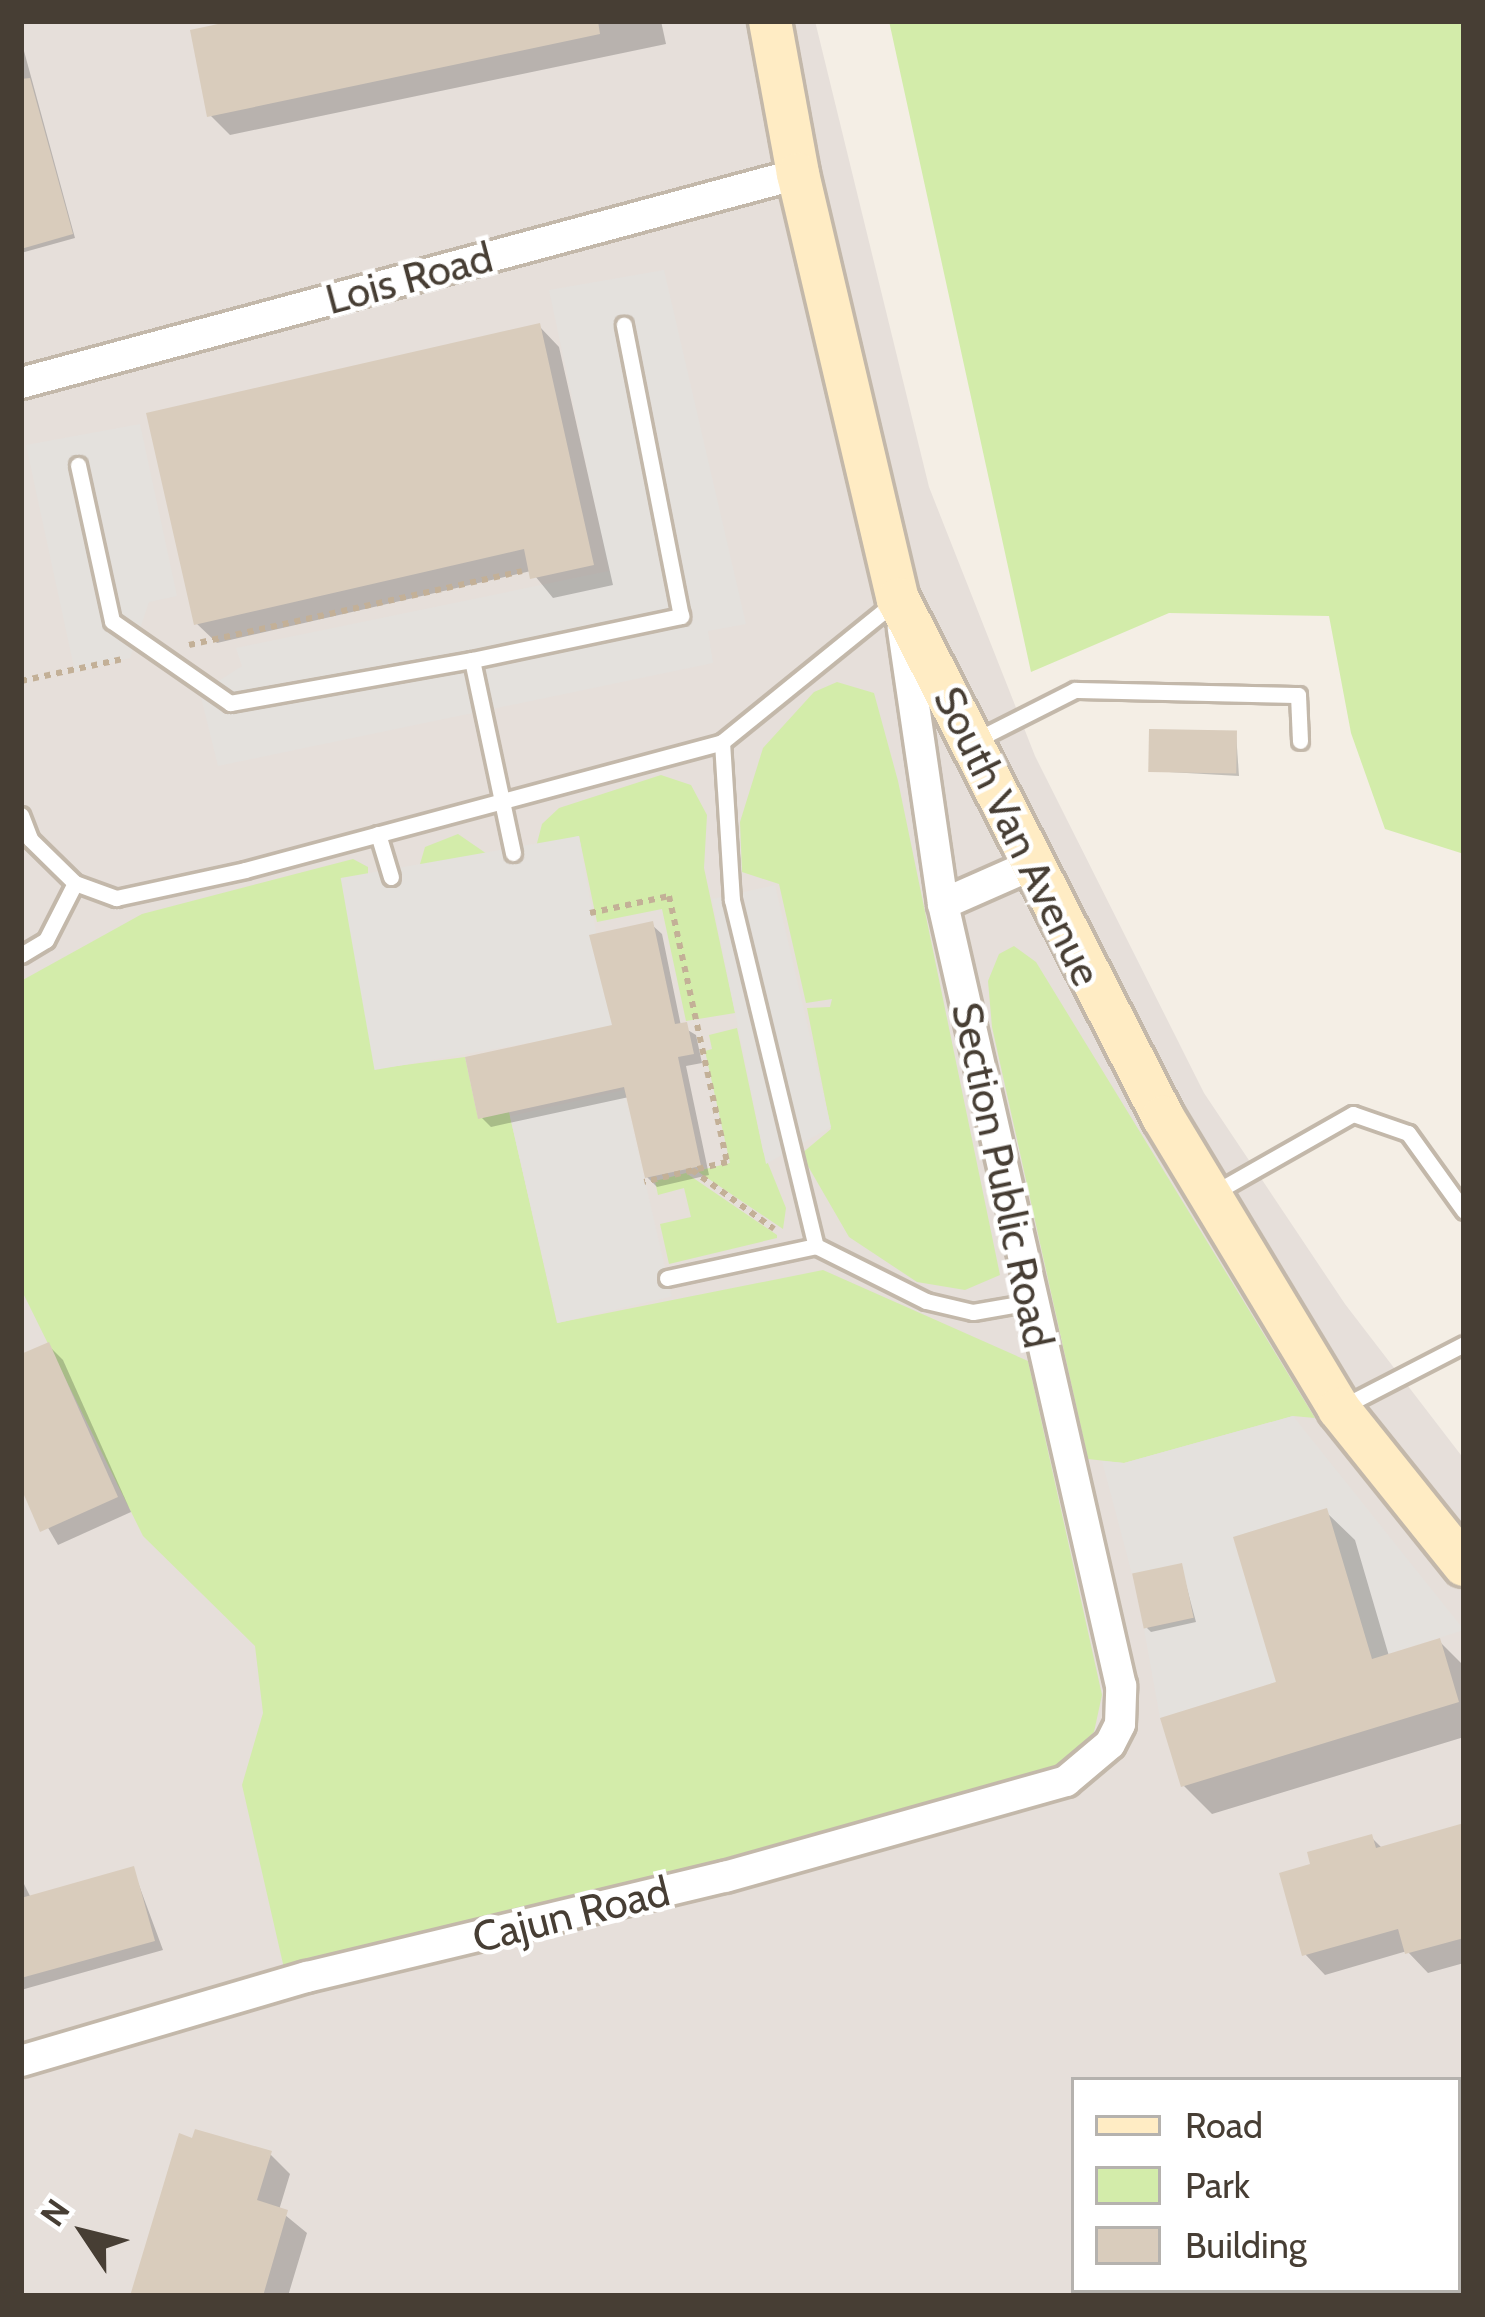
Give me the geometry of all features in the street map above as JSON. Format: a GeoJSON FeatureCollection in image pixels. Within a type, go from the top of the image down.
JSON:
{"type":"FeatureCollection","features":[{"type":"Feature","properties":{"kind":"main road","name":"South Van Avenue"},"geometry":{"type":"LineString","coordinates":[[770,21],[798,174],[898,599],[974,741],[1029,866],[1209,1196],[1339,1408],[1464,1565]]}},
{"type":"Feature","properties":{"kind":"street","name":"Lois Road"},"geometry":{"type":"LineString","coordinates":[[21,383],[798,174]]}},
{"type":"Feature","properties":{"kind":"street","name":"Section Public Road"},"geometry":{"type":"LineString","coordinates":[[898,599],[944,904],[1121,1686],[1110,1744]]}},
{"type":"Feature","properties":{"kind":"street"},"geometry":{"type":"LineString","coordinates":[[944,904],[1029,866]]}},
{"type":"Feature","properties":{"kind":"street","name":"Cajun Road"},"geometry":{"type":"LineString","coordinates":[[21,2060],[307,1977],[724,1877],[1066,1781],[1110,1744]]}},
{"type":"Feature","properties":{"kind":"lane"},"geometry":{"type":"LineString","coordinates":[[78,465],[112,621],[230,704],[682,616],[624,325]]}},
{"type":"Feature","properties":{"kind":"lane"},"geometry":{"type":"LineString","coordinates":[[21,815],[30,839],[75,884],[116,898],[378,834],[722,742],[898,599]]}},
{"type":"Feature","properties":{"kind":"lane"},"geometry":{"type":"LineString","coordinates":[[472,660],[513,853]]}},
{"type":"Feature","properties":{"kind":"lane"},"geometry":{"type":"LineString","coordinates":[[974,741],[1075,690],[1298,695],[1300,741]]}},
{"type":"Feature","properties":{"kind":"lane"},"geometry":{"type":"LineString","coordinates":[[722,742],[732,901],[809,1247]]}},
{"type":"Feature","properties":{"kind":"lane"},"geometry":{"type":"LineString","coordinates":[[378,834],[391,878]]}},
{"type":"Feature","properties":{"kind":"lane"},"geometry":{"type":"LineString","coordinates":[[21,955],[46,940],[75,884]]}},
{"type":"Feature","properties":{"kind":"lane"},"geometry":{"type":"LineString","coordinates":[[1209,1196],[1353,1114],[1408,1133],[1464,1211]]}},
{"type":"Feature","properties":{"kind":"lane"},"geometry":{"type":"LineString","coordinates":[[667,1277],[809,1247],[926,1301],[974,1312],[1031,1302]]}},
{"type":"Feature","properties":{"kind":"lane"},"geometry":{"type":"LineString","coordinates":[[1339,1408],[1464,1344]]}},
{"type":"Feature","properties":{"kind":"path"},"geometry":{"type":"LineString","coordinates":[[21,681],[522,571]]}},
{"type":"Feature","properties":{"kind":"path"},"geometry":{"type":"LineString","coordinates":[[590,913],[669,896],[727,1162],[644,1182]]}},
{"type":"Feature","properties":{"kind":"path"},"geometry":{"type":"LineString","coordinates":[[691,1169],[809,1247]]}},
{"type":"Feature","properties":{"kind":"shaded area"},"geometry":{"type":"Polygon","coordinates":[[[21,21],[815,21],[929,487],[1035,756],[1204,1093],[1345,1304],[1464,1459],[1464,2296],[21,2296],[21,21]]]}},
{"type":"Feature","properties":{"kind":"shaded area"},"geometry":{"type":"Polygon","coordinates":[[[664,270],[746,624],[708,631],[713,663],[218,766],[200,693],[242,666],[236,648],[609,571],[549,290],[664,270]]]}},
{"type":"Feature","properties":{"kind":"shaded area"},"geometry":{"type":"Polygon","coordinates":[[[140,424],[177,596],[149,602],[130,658],[75,672],[26,445],[140,424]]]}},
{"type":"Feature","properties":{"kind":"shaded area"},"geometry":{"type":"Polygon","coordinates":[[[579,836],[613,1028],[375,1070],[341,878],[579,836]]]}},
{"type":"Feature","properties":{"kind":"shaded area"},"geometry":{"type":"Polygon","coordinates":[[[775,885],[831,1127],[766,1164],[712,899],[775,885]]]}},
{"type":"Feature","properties":{"kind":"shaded area"},"geometry":{"type":"Polygon","coordinates":[[[624,1090],[672,1297],[558,1323],[510,1116],[624,1090]]]}},
{"type":"Feature","properties":{"kind":"shaded area"},"geometry":{"type":"Polygon","coordinates":[[[1293,1416],[1464,1630],[1372,1659],[1326,1508],[1233,1538],[1276,1682],[1160,1718],[1144,1629],[1194,1618],[1182,1564],[1132,1574],[1102,1461],[1124,1463],[1293,1416]]]}},
{"type":"Feature","properties":{"kind":"green space"},"geometry":{"type":"Polygon","coordinates":[[[889,21],[1464,21],[1464,854],[1385,829],[1351,733],[1329,616],[1169,613],[1031,672],[889,21]]]}},
{"type":"Feature","properties":{"kind":"green space"},"geometry":{"type":"Polygon","coordinates":[[[837,682],[874,693],[898,781],[1000,1275],[965,1290],[917,1282],[849,1237],[801,1154],[831,1129],[807,1008],[830,1007],[832,999],[806,1003],[779,884],[742,872],[740,822],[763,748],[814,692],[837,682]]]}},
{"type":"Feature","properties":{"kind":"green space"},"geometry":{"type":"Polygon","coordinates":[[[661,775],[691,785],[707,815],[704,868],[735,1013],[686,1021],[662,909],[597,922],[579,836],[536,847],[542,824],[559,808],[661,775]]]}},
{"type":"Feature","properties":{"kind":"green space"},"geometry":{"type":"Polygon","coordinates":[[[458,834],[490,856],[418,871],[425,847],[458,834]]]}},
{"type":"Feature","properties":{"kind":"green space"},"geometry":{"type":"Polygon","coordinates":[[[353,859],[368,867],[368,883],[344,889],[382,1068],[465,1057],[478,1118],[509,1112],[557,1323],[823,1270],[1028,1361],[1102,1695],[1094,1732],[1052,1774],[286,1977],[242,1785],[263,1713],[255,1646],[143,1536],[21,1289],[21,981],[142,914],[353,859]]]}},
{"type":"Feature","properties":{"kind":"green space"},"geometry":{"type":"Polygon","coordinates":[[[1014,946],[1036,962],[1315,1418],[1293,1416],[1124,1463],[1088,1459],[992,1027],[988,981],[999,954],[1014,946]]]}},
{"type":"Feature","properties":{"kind":"green space"},"geometry":{"type":"Polygon","coordinates":[[[737,1028],[763,1151],[786,1208],[783,1229],[697,1171],[730,1163],[705,1051],[712,1049],[709,1035],[737,1028]]]}},
{"type":"Feature","properties":{"kind":"green space"},"geometry":{"type":"Polygon","coordinates":[[[686,1173],[777,1238],[669,1264],[660,1224],[691,1217],[684,1188],[658,1195],[655,1181],[686,1173]]]}},
{"type":"Feature","properties":{"kind":"building"},"geometry":{"type":"Polygon","coordinates":[[[232,21],[598,21],[600,34],[207,117],[190,30],[232,21]]]}},
{"type":"Feature","properties":{"kind":"building"},"geometry":{"type":"Polygon","coordinates":[[[30,78],[73,234],[21,249],[21,79],[30,78]]]}},
{"type":"Feature","properties":{"kind":"building"},"geometry":{"type":"Polygon","coordinates":[[[540,323],[594,565],[530,579],[524,549],[194,625],[146,413],[540,323]]]}},
{"type":"Feature","properties":{"kind":"building"},"geometry":{"type":"Polygon","coordinates":[[[1149,729],[1237,731],[1236,774],[1148,772],[1149,729]]]}},
{"type":"Feature","properties":{"kind":"building"},"geometry":{"type":"Polygon","coordinates":[[[653,921],[675,1024],[687,1022],[694,1054],[678,1057],[701,1166],[645,1178],[624,1087],[478,1119],[465,1057],[612,1025],[589,935],[653,921]]]}},
{"type":"Feature","properties":{"kind":"building"},"geometry":{"type":"Polygon","coordinates":[[[49,1342],[118,1497],[40,1532],[21,1488],[21,1354],[49,1342]]]}},
{"type":"Feature","properties":{"kind":"building"},"geometry":{"type":"Polygon","coordinates":[[[1327,1508],[1372,1659],[1440,1638],[1459,1702],[1181,1787],[1160,1718],[1276,1682],[1233,1537],[1327,1508]]]}},
{"type":"Feature","properties":{"kind":"building"},"geometry":{"type":"Polygon","coordinates":[[[1182,1563],[1194,1618],[1144,1628],[1132,1574],[1182,1563]]]}},
{"type":"Feature","properties":{"kind":"building"},"geometry":{"type":"Polygon","coordinates":[[[1464,1823],[1464,1938],[1405,1954],[1398,1929],[1302,1956],[1279,1873],[1310,1864],[1307,1852],[1372,1834],[1376,1848],[1464,1823]]]}},
{"type":"Feature","properties":{"kind":"building"},"geometry":{"type":"Polygon","coordinates":[[[134,1866],[155,1941],[21,1978],[21,1898],[134,1866]]]}},
{"type":"Feature","properties":{"kind":"building"},"geometry":{"type":"Polygon","coordinates":[[[195,2129],[272,2151],[257,2200],[288,2210],[263,2296],[130,2296],[179,2133],[192,2138],[195,2129]]]}}]}
